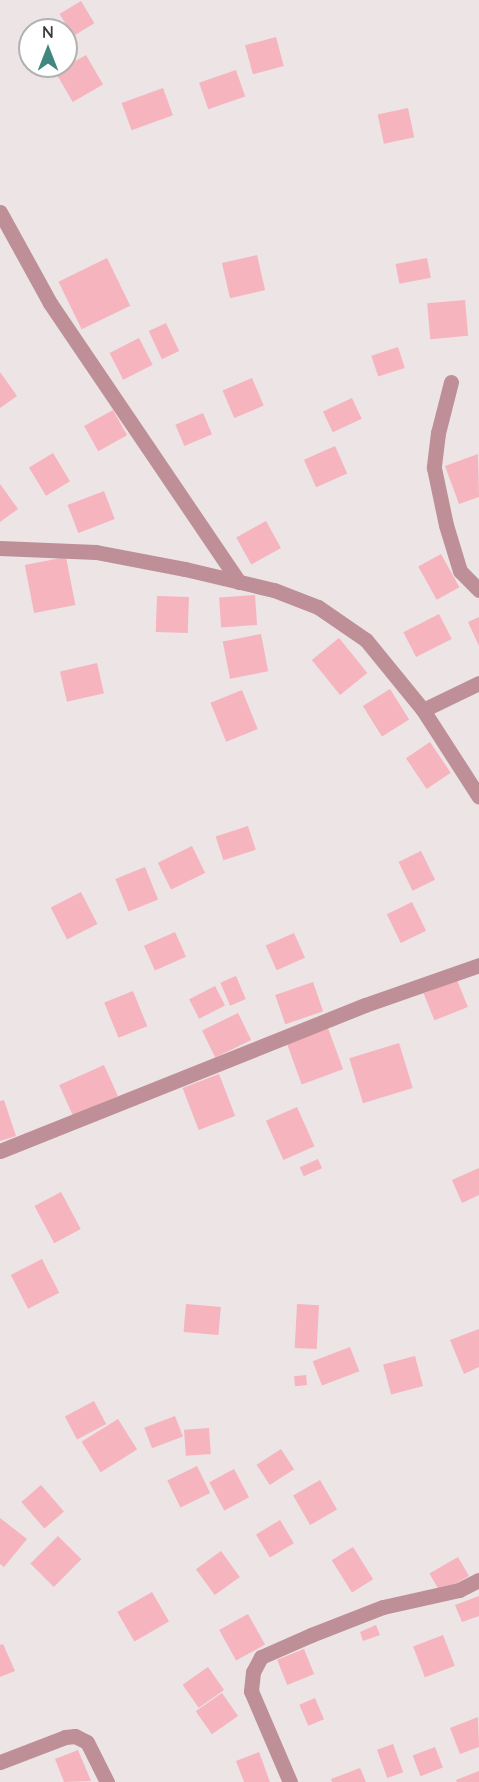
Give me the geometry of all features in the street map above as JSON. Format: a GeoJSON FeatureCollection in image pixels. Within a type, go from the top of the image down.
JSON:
{"type":"FeatureCollection","features":[{"type":"Feature","properties":{"kind":"street"},"geometry":{"type":"LineString","coordinates":[[0,212],[50,303],[239,582]]}},
{"type":"Feature","properties":{"kind":"street"},"geometry":{"type":"LineString","coordinates":[[451,381],[438,433],[434,468],[446,525],[460,571],[479,590]]}},
{"type":"Feature","properties":{"kind":"street"},"geometry":{"type":"LineString","coordinates":[[0,548],[96,552],[274,590],[318,607],[366,640],[423,710],[479,797]]}},
{"type":"Feature","properties":{"kind":"street"},"geometry":{"type":"LineString","coordinates":[[423,710],[479,683]]}},
{"type":"Feature","properties":{"kind":"street"},"geometry":{"type":"LineString","coordinates":[[0,1151],[365,1005],[479,965]]}},
{"type":"Feature","properties":{"kind":"street"},"geometry":{"type":"LineString","coordinates":[[290,1782],[251,1691],[253,1672],[261,1657],[383,1607],[450,1593],[479,1581]]}},
{"type":"Feature","properties":{"kind":"street"},"geometry":{"type":"LineString","coordinates":[[0,1762],[65,1737],[75,1736],[87,1742],[107,1782]]}},
{"type":"Feature","properties":{"kind":"building"},"geometry":{"type":"Polygon","coordinates":[[[81,1],[94,23],[78,33],[78,18],[62,18],[60,14],[81,1]]]}},
{"type":"Feature","properties":{"kind":"building"},"geometry":{"type":"Polygon","coordinates":[[[276,37],[284,66],[253,74],[245,45],[276,37]]]}},
{"type":"Feature","properties":{"kind":"building"},"geometry":{"type":"Polygon","coordinates":[[[86,55],[103,84],[73,102],[59,78],[78,78],[78,60],[86,55]]]}},
{"type":"Feature","properties":{"kind":"building"},"geometry":{"type":"Polygon","coordinates":[[[236,70],[245,96],[208,109],[199,83],[236,70]]]}},
{"type":"Feature","properties":{"kind":"building"},"geometry":{"type":"Polygon","coordinates":[[[163,88],[173,115],[132,130],[122,103],[163,88]]]}},
{"type":"Feature","properties":{"kind":"building"},"geometry":{"type":"Polygon","coordinates":[[[408,108],[414,137],[384,144],[378,114],[408,108]]]}},
{"type":"Feature","properties":{"kind":"building"},"geometry":{"type":"Polygon","coordinates":[[[257,255],[265,290],[230,298],[222,263],[257,255]]]}},
{"type":"Feature","properties":{"kind":"building"},"geometry":{"type":"Polygon","coordinates":[[[107,258],[130,306],[82,329],[58,282],[107,258]]]}},
{"type":"Feature","properties":{"kind":"building"},"geometry":{"type":"Polygon","coordinates":[[[427,258],[431,278],[399,284],[396,264],[427,258]]]}},
{"type":"Feature","properties":{"kind":"building"},"geometry":{"type":"Polygon","coordinates":[[[465,300],[468,336],[430,339],[427,303],[465,300]]]}},
{"type":"Feature","properties":{"kind":"building"},"geometry":{"type":"Polygon","coordinates":[[[166,323],[179,351],[162,359],[149,331],[166,323]]]}},
{"type":"Feature","properties":{"kind":"building"},"geometry":{"type":"Polygon","coordinates":[[[139,338],[153,365],[123,380],[110,353],[139,338]]]}},
{"type":"Feature","properties":{"kind":"building"},"geometry":{"type":"Polygon","coordinates":[[[398,347],[405,368],[378,377],[371,356],[398,347]]]}},
{"type":"Feature","properties":{"kind":"building"},"geometry":{"type":"Polygon","coordinates":[[[0,372],[17,396],[0,408],[0,372]]]}},
{"type":"Feature","properties":{"kind":"building"},"geometry":{"type":"Polygon","coordinates":[[[252,378],[264,406],[234,418],[223,391],[252,378]]]}},
{"type":"Feature","properties":{"kind":"building"},"geometry":{"type":"Polygon","coordinates":[[[352,398],[362,419],[333,432],[323,412],[352,398]]]}},
{"type":"Feature","properties":{"kind":"building"},"geometry":{"type":"Polygon","coordinates":[[[113,410],[127,435],[98,451],[84,426],[113,410]]]}},
{"type":"Feature","properties":{"kind":"building"},"geometry":{"type":"Polygon","coordinates":[[[203,413],[212,434],[184,446],[175,425],[203,413]]]}},
{"type":"Feature","properties":{"kind":"building"},"geometry":{"type":"Polygon","coordinates":[[[335,446],[347,473],[316,487],[304,460],[335,446]]]}},
{"type":"Feature","properties":{"kind":"building"},"geometry":{"type":"Polygon","coordinates":[[[53,453],[70,481],[46,496],[29,467],[53,453]]]}},
{"type":"Feature","properties":{"kind":"building"},"geometry":{"type":"Polygon","coordinates":[[[478,454],[479,497],[459,504],[445,466],[478,454]]]}},
{"type":"Feature","properties":{"kind":"building"},"geometry":{"type":"Polygon","coordinates":[[[0,484],[18,509],[0,522],[0,484]]]}},
{"type":"Feature","properties":{"kind":"building"},"geometry":{"type":"Polygon","coordinates":[[[104,491],[115,519],[78,533],[68,505],[104,491]]]}},
{"type":"Feature","properties":{"kind":"building"},"geometry":{"type":"Polygon","coordinates":[[[266,521],[281,548],[251,565],[236,537],[266,521]]]}},
{"type":"Feature","properties":{"kind":"building"},"geometry":{"type":"Polygon","coordinates":[[[441,554],[459,587],[437,600],[418,567],[441,554]]]}},
{"type":"Feature","properties":{"kind":"building"},"geometry":{"type":"Polygon","coordinates":[[[66,557],[75,605],[34,613],[25,565],[66,557]]]}},
{"type":"Feature","properties":{"kind":"building"},"geometry":{"type":"Polygon","coordinates":[[[255,595],[257,625],[221,627],[219,598],[255,595]]]}},
{"type":"Feature","properties":{"kind":"building"},"geometry":{"type":"Polygon","coordinates":[[[157,596],[189,597],[188,633],[156,632],[157,596]]]}},
{"type":"Feature","properties":{"kind":"building"},"geometry":{"type":"Polygon","coordinates":[[[439,614],[452,639],[416,657],[403,632],[439,614]]]}},
{"type":"Feature","properties":{"kind":"building"},"geometry":{"type":"Polygon","coordinates":[[[479,617],[479,646],[468,622],[479,617]]]}},
{"type":"Feature","properties":{"kind":"building"},"geometry":{"type":"Polygon","coordinates":[[[261,634],[268,671],[230,679],[223,641],[261,634]]]}},
{"type":"Feature","properties":{"kind":"building"},"geometry":{"type":"Polygon","coordinates":[[[339,638],[367,673],[340,695],[312,660],[339,638]]]}},
{"type":"Feature","properties":{"kind":"building"},"geometry":{"type":"Polygon","coordinates":[[[97,663],[104,693],[67,702],[60,672],[97,663]]]}},
{"type":"Feature","properties":{"kind":"building"},"geometry":{"type":"Polygon","coordinates":[[[390,689],[409,720],[382,736],[363,706],[390,689]]]}},
{"type":"Feature","properties":{"kind":"building"},"geometry":{"type":"Polygon","coordinates":[[[242,690],[258,729],[226,742],[210,703],[242,690]]]}},
{"type":"Feature","properties":{"kind":"building"},"geometry":{"type":"Polygon","coordinates":[[[430,742],[451,773],[427,789],[406,758],[430,742]]]}},
{"type":"Feature","properties":{"kind":"building"},"geometry":{"type":"Polygon","coordinates":[[[248,826],[256,850],[223,860],[216,837],[248,826]]]}},
{"type":"Feature","properties":{"kind":"building"},"geometry":{"type":"Polygon","coordinates":[[[192,846],[205,873],[171,890],[158,863],[192,846]]]}},
{"type":"Feature","properties":{"kind":"building"},"geometry":{"type":"Polygon","coordinates":[[[421,851],[435,880],[413,891],[399,862],[421,851]]]}},
{"type":"Feature","properties":{"kind":"building"},"geometry":{"type":"Polygon","coordinates":[[[145,867],[158,899],[128,911],[115,879],[145,867]]]}},
{"type":"Feature","properties":{"kind":"building"},"geometry":{"type":"Polygon","coordinates":[[[81,892],[97,924],[67,940],[51,907],[81,892]]]}},
{"type":"Feature","properties":{"kind":"building"},"geometry":{"type":"Polygon","coordinates":[[[412,902],[426,931],[401,943],[387,914],[412,902]]]}},
{"type":"Feature","properties":{"kind":"building"},"geometry":{"type":"Polygon","coordinates":[[[175,932],[186,957],[155,970],[144,946],[175,932]]]}},
{"type":"Feature","properties":{"kind":"building"},"geometry":{"type":"Polygon","coordinates":[[[294,933],[305,958],[277,970],[266,946],[294,933]]]}},
{"type":"Feature","properties":{"kind":"building"},"geometry":{"type":"Polygon","coordinates":[[[236,976],[246,999],[230,1006],[220,983],[236,976]]]}},
{"type":"Feature","properties":{"kind":"building"},"geometry":{"type":"Polygon","coordinates":[[[457,980],[468,1007],[434,1020],[424,993],[457,980]]]}},
{"type":"Feature","properties":{"kind":"building"},"geometry":{"type":"Polygon","coordinates":[[[313,982],[323,1011],[285,1024],[275,995],[313,982]]]}},
{"type":"Feature","properties":{"kind":"building"},"geometry":{"type":"Polygon","coordinates":[[[215,986],[225,1006],[199,1019],[189,999],[215,986]]]}},
{"type":"Feature","properties":{"kind":"building"},"geometry":{"type":"Polygon","coordinates":[[[133,991],[147,1026],[118,1038],[104,1003],[133,991]]]}},
{"type":"Feature","properties":{"kind":"building"},"geometry":{"type":"Polygon","coordinates":[[[238,1013],[251,1040],[215,1057],[202,1031],[238,1013]]]}},
{"type":"Feature","properties":{"kind":"building"},"geometry":{"type":"Polygon","coordinates":[[[328,1028],[343,1069],[302,1084],[287,1043],[328,1028]]]}},
{"type":"Feature","properties":{"kind":"building"},"geometry":{"type":"Polygon","coordinates":[[[399,1043],[413,1088],[363,1103],[349,1058],[399,1043]]]}},
{"type":"Feature","properties":{"kind":"building"},"geometry":{"type":"Polygon","coordinates":[[[104,1065],[118,1096],[73,1116],[59,1085],[104,1065]]]}},
{"type":"Feature","properties":{"kind":"building"},"geometry":{"type":"Polygon","coordinates":[[[219,1074],[235,1116],[199,1130],[183,1088],[219,1074]]]}},
{"type":"Feature","properties":{"kind":"building"},"geometry":{"type":"Polygon","coordinates":[[[4,1100],[16,1136],[0,1141],[0,1101],[4,1100]]]}},
{"type":"Feature","properties":{"kind":"building"},"geometry":{"type":"Polygon","coordinates":[[[297,1107],[314,1146],[283,1160],[266,1121],[297,1107]]]}},
{"type":"Feature","properties":{"kind":"building"},"geometry":{"type":"Polygon","coordinates":[[[318,1159],[322,1168],[304,1176],[300,1167],[318,1159]]]}},
{"type":"Feature","properties":{"kind":"building"},"geometry":{"type":"Polygon","coordinates":[[[479,1168],[479,1195],[462,1203],[452,1180],[479,1168]]]}},
{"type":"Feature","properties":{"kind":"building"},"geometry":{"type":"Polygon","coordinates":[[[61,1192],[81,1229],[54,1243],[35,1206],[61,1192]]]}},
{"type":"Feature","properties":{"kind":"building"},"geometry":{"type":"Polygon","coordinates":[[[42,1259],[59,1293],[28,1309],[11,1275],[42,1259]]]}},
{"type":"Feature","properties":{"kind":"building"},"geometry":{"type":"Polygon","coordinates":[[[186,1304],[221,1307],[218,1335],[184,1332],[186,1304]]]}},
{"type":"Feature","properties":{"kind":"building"},"geometry":{"type":"Polygon","coordinates":[[[297,1304],[319,1305],[317,1349],[295,1348],[297,1304]]]}},
{"type":"Feature","properties":{"kind":"building"},"geometry":{"type":"Polygon","coordinates":[[[479,1329],[479,1367],[464,1374],[450,1340],[479,1329]]]}},
{"type":"Feature","properties":{"kind":"building"},"geometry":{"type":"Polygon","coordinates":[[[350,1347],[359,1371],[322,1386],[313,1361],[350,1347]]]}},
{"type":"Feature","properties":{"kind":"building"},"geometry":{"type":"Polygon","coordinates":[[[415,1356],[423,1386],[391,1394],[383,1365],[415,1356]]]}},
{"type":"Feature","properties":{"kind":"building"},"geometry":{"type":"Polygon","coordinates":[[[306,1375],[307,1385],[295,1386],[294,1376],[306,1375]]]}},
{"type":"Feature","properties":{"kind":"building"},"geometry":{"type":"Polygon","coordinates":[[[94,1401],[106,1424],[77,1439],[65,1416],[94,1401]]]}},
{"type":"Feature","properties":{"kind":"building"},"geometry":{"type":"Polygon","coordinates":[[[175,1416],[183,1437],[152,1448],[144,1428],[175,1416]]]}},
{"type":"Feature","properties":{"kind":"building"},"geometry":{"type":"Polygon","coordinates":[[[118,1419],[137,1450],[101,1472],[82,1442],[118,1419]]]}},
{"type":"Feature","properties":{"kind":"building"},"geometry":{"type":"Polygon","coordinates":[[[209,1428],[211,1454],[186,1456],[184,1430],[209,1428]]]}},
{"type":"Feature","properties":{"kind":"building"},"geometry":{"type":"Polygon","coordinates":[[[281,1449],[294,1469],[270,1485],[257,1465],[281,1449]]]}},
{"type":"Feature","properties":{"kind":"building"},"geometry":{"type":"Polygon","coordinates":[[[197,1466],[210,1493],[180,1507],[167,1480],[197,1466]]]}},
{"type":"Feature","properties":{"kind":"building"},"geometry":{"type":"Polygon","coordinates":[[[234,1469],[249,1497],[224,1510],[209,1482],[234,1469]]]}},
{"type":"Feature","properties":{"kind":"building"},"geometry":{"type":"Polygon","coordinates":[[[320,1480],[337,1509],[310,1525],[293,1496],[320,1480]]]}},
{"type":"Feature","properties":{"kind":"building"},"geometry":{"type":"Polygon","coordinates":[[[41,1485],[64,1511],[44,1528],[21,1502],[41,1485]]]}},
{"type":"Feature","properties":{"kind":"building"},"geometry":{"type":"Polygon","coordinates":[[[0,1518],[27,1539],[4,1567],[0,1564],[0,1518]]]}},
{"type":"Feature","properties":{"kind":"building"},"geometry":{"type":"Polygon","coordinates":[[[280,1520],[294,1543],[270,1558],[256,1534],[280,1520]]]}},
{"type":"Feature","properties":{"kind":"building"},"geometry":{"type":"Polygon","coordinates":[[[58,1536],[81,1559],[54,1587],[30,1564],[58,1536]]]}},
{"type":"Feature","properties":{"kind":"building"},"geometry":{"type":"Polygon","coordinates":[[[353,1547],[373,1579],[352,1592],[332,1560],[353,1547]]]}},
{"type":"Feature","properties":{"kind":"building"},"geometry":{"type":"Polygon","coordinates":[[[221,1551],[240,1577],[215,1595],[196,1569],[221,1551]]]}},
{"type":"Feature","properties":{"kind":"building"},"geometry":{"type":"Polygon","coordinates":[[[458,1557],[469,1576],[440,1593],[429,1574],[458,1557]]]}},
{"type":"Feature","properties":{"kind":"building"},"geometry":{"type":"Polygon","coordinates":[[[152,1592],[169,1621],[134,1641],[117,1612],[152,1592]]]}},
{"type":"Feature","properties":{"kind":"building"},"geometry":{"type":"Polygon","coordinates":[[[479,1596],[479,1616],[462,1622],[455,1605],[479,1596]]]}},
{"type":"Feature","properties":{"kind":"building"},"geometry":{"type":"Polygon","coordinates":[[[248,1614],[265,1645],[236,1661],[219,1630],[248,1614]]]}},
{"type":"Feature","properties":{"kind":"building"},"geometry":{"type":"Polygon","coordinates":[[[376,1625],[380,1635],[363,1641],[360,1632],[376,1625]]]}},
{"type":"Feature","properties":{"kind":"building"},"geometry":{"type":"Polygon","coordinates":[[[443,1635],[455,1666],[425,1677],[413,1646],[443,1635]]]}},
{"type":"Feature","properties":{"kind":"building"},"geometry":{"type":"Polygon","coordinates":[[[3,1644],[15,1671],[0,1677],[0,1645],[3,1644]]]}},
{"type":"Feature","properties":{"kind":"building"},"geometry":{"type":"Polygon","coordinates":[[[304,1649],[314,1674],[287,1685],[277,1660],[304,1649]]]}},
{"type":"Feature","properties":{"kind":"building"},"geometry":{"type":"Polygon","coordinates":[[[208,1667],[224,1690],[199,1708],[183,1685],[208,1667]]]}},
{"type":"Feature","properties":{"kind":"building"},"geometry":{"type":"Polygon","coordinates":[[[222,1693],[238,1716],[212,1734],[196,1711],[222,1693]]]}},
{"type":"Feature","properties":{"kind":"building"},"geometry":{"type":"Polygon","coordinates":[[[315,1698],[324,1719],[308,1726],[299,1705],[315,1698]]]}},
{"type":"Feature","properties":{"kind":"building"},"geometry":{"type":"Polygon","coordinates":[[[478,1717],[479,1747],[460,1754],[450,1728],[478,1717]]]}},
{"type":"Feature","properties":{"kind":"building"},"geometry":{"type":"Polygon","coordinates":[[[393,1744],[403,1772],[387,1778],[377,1750],[393,1744]]]}},
{"type":"Feature","properties":{"kind":"building"},"geometry":{"type":"Polygon","coordinates":[[[435,1747],[443,1768],[420,1776],[413,1756],[435,1747]]]}},
{"type":"Feature","properties":{"kind":"building"},"geometry":{"type":"Polygon","coordinates":[[[78,1750],[91,1781],[64,1782],[55,1759],[78,1750]]]}},
{"type":"Feature","properties":{"kind":"building"},"geometry":{"type":"Polygon","coordinates":[[[259,1752],[270,1782],[244,1782],[236,1761],[259,1752]]]}},
{"type":"Feature","properties":{"kind":"building"},"geometry":{"type":"Polygon","coordinates":[[[360,1768],[366,1782],[332,1782],[331,1779],[360,1768]]]}},
{"type":"Feature","properties":{"kind":"building"},"geometry":{"type":"Polygon","coordinates":[[[479,1771],[479,1782],[457,1782],[456,1780],[479,1771]]]}}]}
